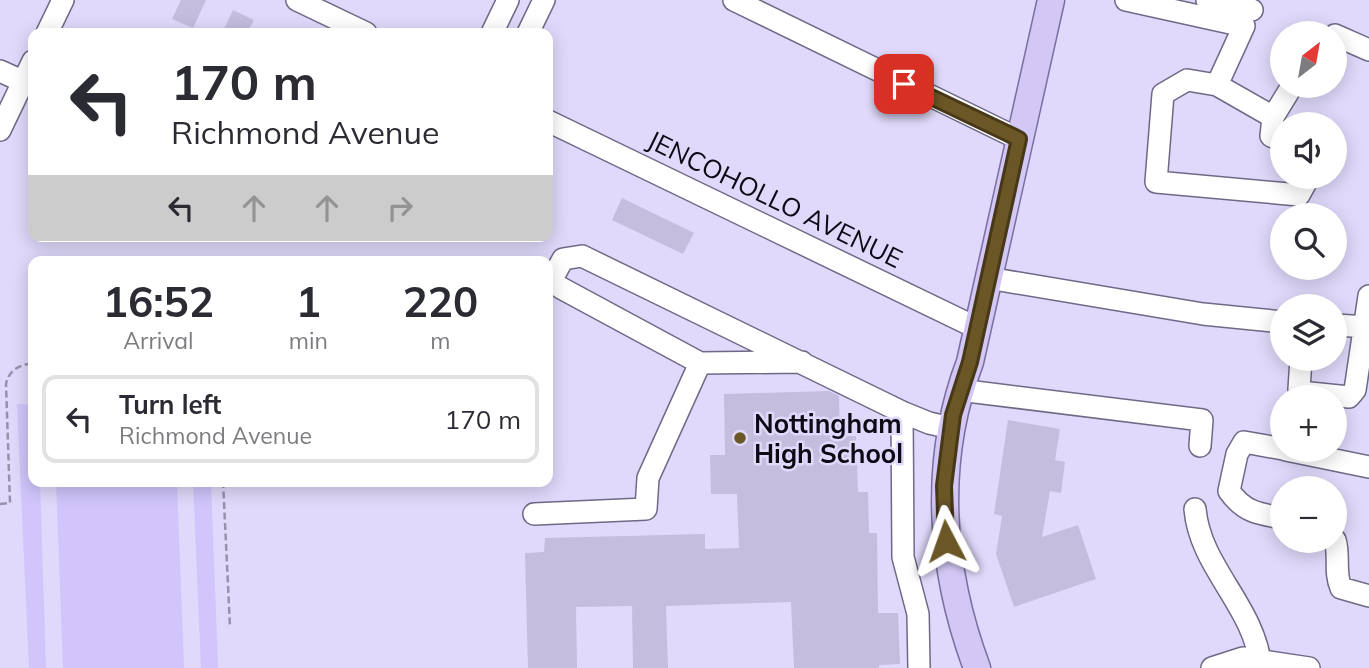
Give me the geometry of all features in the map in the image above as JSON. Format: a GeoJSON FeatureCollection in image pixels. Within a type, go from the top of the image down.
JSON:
{"type":"FeatureCollection","features":[{"type":"Feature","properties":{"kind":"main road"},"geometry":{"type":"LineString","coordinates":[[977,668],[962,629],[946,541],[944,486],[959,390],[970,362],[1051,0]]}},
{"type":"Feature","properties":{"kind":"street"},"geometry":{"type":"LineString","coordinates":[[49,28],[63,0]]}},
{"type":"Feature","properties":{"kind":"street"},"geometry":{"type":"LineString","coordinates":[[297,0],[356,28]]}},
{"type":"Feature","properties":{"kind":"street"},"geometry":{"type":"LineString","coordinates":[[494,28],[508,0]]}},
{"type":"Feature","properties":{"kind":"street"},"geometry":{"type":"LineString","coordinates":[[530,28],[544,0]]}},
{"type":"Feature","properties":{"kind":"street"},"geometry":{"type":"LineString","coordinates":[[734,0],[1019,139]]}},
{"type":"Feature","properties":{"kind":"street"},"geometry":{"type":"LineString","coordinates":[[1126,0],[1252,7]]}},
{"type":"Feature","properties":{"kind":"street"},"geometry":{"type":"LineString","coordinates":[[1207,0],[1252,7]]}},
{"type":"Feature","properties":{"kind":"street"},"geometry":{"type":"LineString","coordinates":[[1217,85],[1252,7]]}},
{"type":"Feature","properties":{"kind":"street"},"geometry":{"type":"LineString","coordinates":[[1348,40],[1369,50]]}},
{"type":"Feature","properties":{"kind":"street"},"geometry":{"type":"LineString","coordinates":[[0,71],[28,84],[0,130]]}},
{"type":"Feature","properties":{"kind":"street"},"geometry":{"type":"LineString","coordinates":[[1270,115],[1217,85],[1187,80],[1163,94],[1156,182],[1299,195],[1302,189]]}},
{"type":"Feature","properties":{"kind":"street","name":"JENCOHOLLO AVENUE"},"geometry":{"type":"LineString","coordinates":[[553,123],[977,328]]}},
{"type":"Feature","properties":{"kind":"street"},"geometry":{"type":"LineString","coordinates":[[553,277],[563,259],[582,256],[902,412],[951,428]]}},
{"type":"Feature","properties":{"kind":"street"},"geometry":{"type":"LineString","coordinates":[[988,278],[1203,314],[1270,321]]}},
{"type":"Feature","properties":{"kind":"street"},"geometry":{"type":"LineString","coordinates":[[553,282],[700,363],[802,362]]}},
{"type":"Feature","properties":{"kind":"street"},"geometry":{"type":"LineString","coordinates":[[1300,371],[1300,392],[1349,397],[1356,390],[1367,327],[1369,296]]}},
{"type":"Feature","properties":{"kind":"street"},"geometry":{"type":"LineString","coordinates":[[1347,326],[1367,327]]}},
{"type":"Feature","properties":{"kind":"street"},"geometry":{"type":"LineString","coordinates":[[534,513],[646,509],[648,478],[700,363]]}},
{"type":"Feature","properties":{"kind":"street"},"geometry":{"type":"LineString","coordinates":[[959,390],[1202,420],[1200,446]]}},
{"type":"Feature","properties":{"kind":"street"},"geometry":{"type":"LineString","coordinates":[[902,412],[903,557],[918,614],[919,668]]}},
{"type":"Feature","properties":{"kind":"street"},"geometry":{"type":"LineString","coordinates":[[1270,447],[1244,442],[1237,454],[1229,491],[1239,504],[1259,514],[1270,516]]}},
{"type":"Feature","properties":{"kind":"street"},"geometry":{"type":"LineString","coordinates":[[1345,462],[1369,467]]}},
{"type":"Feature","properties":{"kind":"street"},"geometry":{"type":"LineString","coordinates":[[1195,509],[1200,537],[1250,623],[1258,644],[1260,665]]}},
{"type":"Feature","properties":{"kind":"street"},"geometry":{"type":"LineString","coordinates":[[1337,553],[1336,577],[1341,588],[1369,596]]}},
{"type":"Feature","properties":{"kind":"street"},"geometry":{"type":"LineString","coordinates":[[1212,668],[1243,658],[1260,665],[1309,668]]}},
{"type":"Feature","properties":{"kind":"path"},"geometry":{"type":"LineString","coordinates":[[0,504],[10,503],[6,384],[8,375],[15,368],[28,364]]}},
{"type":"Feature","properties":{"kind":"path"},"geometry":{"type":"LineString","coordinates":[[223,487],[230,627]]}},
{"type":"Feature","properties":{"kind":"shaded area"},"geometry":{"type":"Polygon","coordinates":[[[17,404],[28,405],[28,487],[40,487],[46,668],[29,668],[17,404]]]}},
{"type":"Feature","properties":{"kind":"shaded area"},"geometry":{"type":"Polygon","coordinates":[[[56,487],[177,487],[184,668],[63,668],[56,487]]]}},
{"type":"Feature","properties":{"kind":"shaded area"},"geometry":{"type":"Polygon","coordinates":[[[193,487],[211,487],[218,668],[201,668],[193,487]]]}},
{"type":"Feature","properties":{"kind":"building"},"geometry":{"type":"Polygon","coordinates":[[[181,0],[206,0],[193,28],[172,19],[181,0]]]}},
{"type":"Feature","properties":{"kind":"building"},"geometry":{"type":"Polygon","coordinates":[[[233,10],[254,20],[250,28],[224,28],[233,10]]]}},
{"type":"Feature","properties":{"kind":"building"},"geometry":{"type":"Polygon","coordinates":[[[622,198],[694,233],[683,254],[612,220],[622,198]]]}},
{"type":"Feature","properties":{"kind":"building"},"geometry":{"type":"Polygon","coordinates":[[[829,391],[839,396],[840,436],[856,436],[858,492],[868,492],[869,533],[877,533],[878,613],[898,613],[900,664],[879,665],[879,668],[794,668],[791,602],[666,606],[668,668],[633,668],[632,606],[576,607],[577,668],[528,668],[525,553],[544,552],[545,538],[705,534],[705,549],[739,548],[737,494],[711,494],[710,455],[725,455],[724,394],[829,391]]]}},
{"type":"Feature","properties":{"kind":"building"},"geometry":{"type":"Polygon","coordinates":[[[1008,420],[1060,429],[1055,460],[1065,462],[1061,493],[1050,491],[1042,537],[1078,525],[1096,579],[1014,607],[996,554],[1002,516],[994,514],[1008,420]]]}},
{"type":"Feature","properties":{"kind":"place","name":"Nottingham High School"},"geometry":{"type":"Point","coordinates":[740,438]}},
{"type":"Feature","properties":{"kind":"route"},"geometry":{"type":"LineString","coordinates":[[904,84],[1019,139],[970,362],[953,415],[944,486],[946,541]]}}]}
